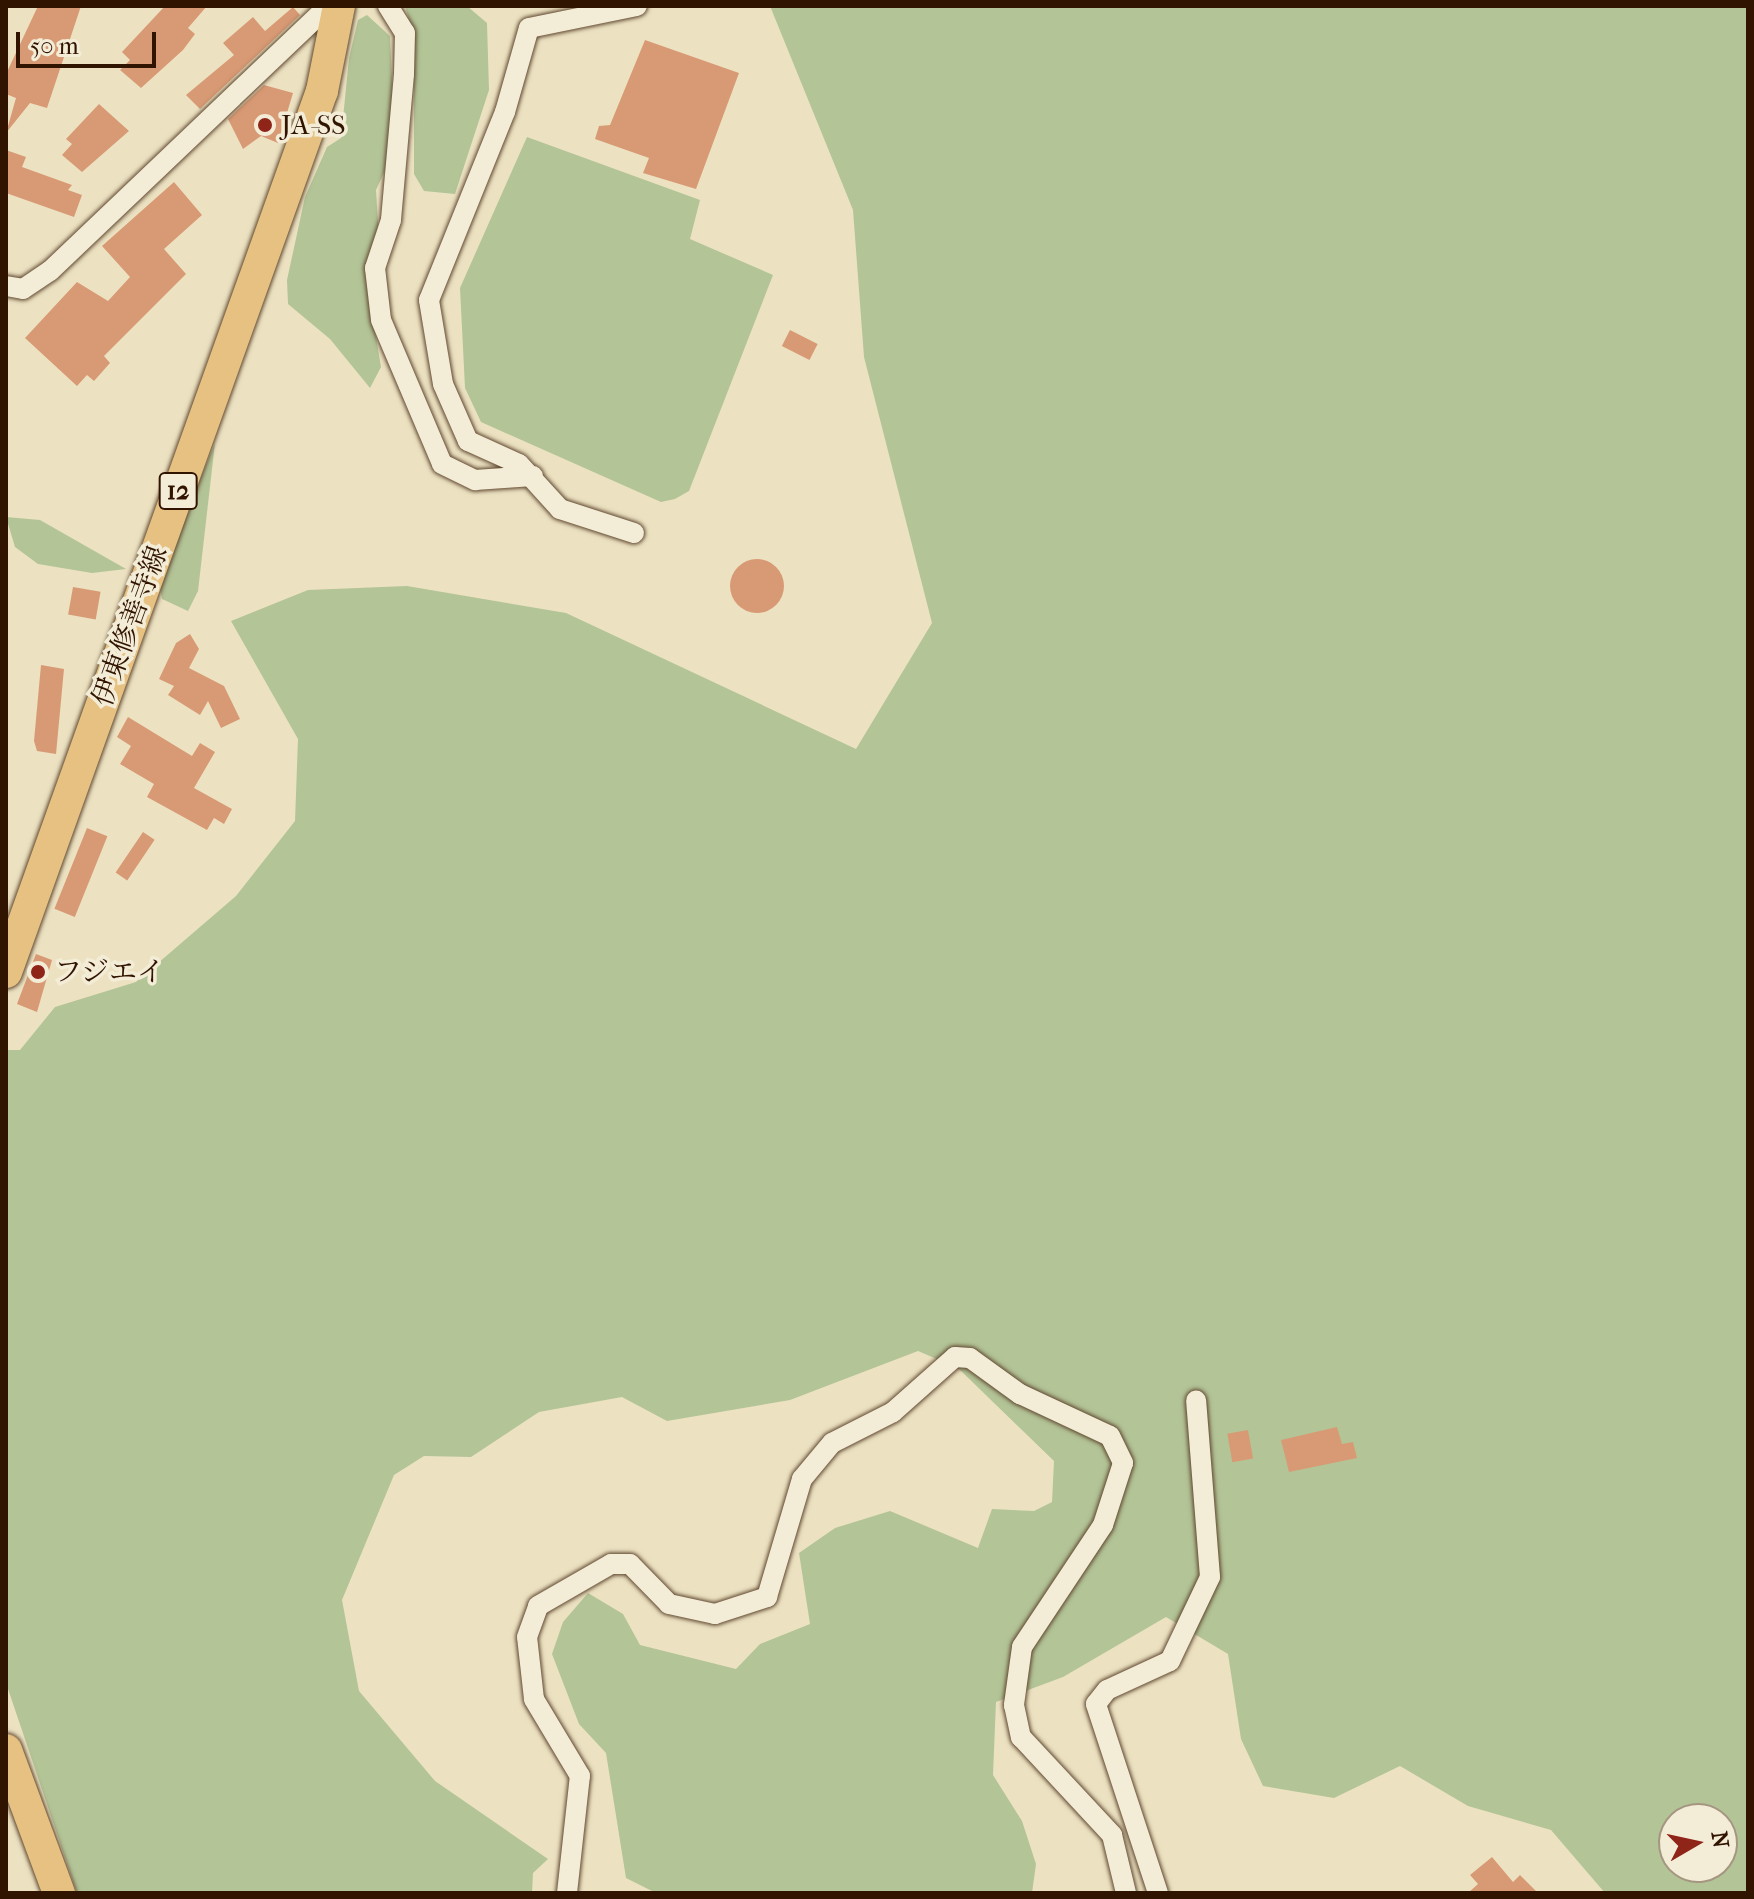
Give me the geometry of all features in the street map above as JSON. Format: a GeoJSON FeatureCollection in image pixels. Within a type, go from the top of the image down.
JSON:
{"type":"FeatureCollection","features":[{"type":"Feature","properties":{"kind":"main road","name":"伊東修善寺線"},"geometry":{"type":"LineString","coordinates":[[6,972],[322,91],[339,6]]}},
{"type":"Feature","properties":{"kind":"main road"},"geometry":{"type":"LineString","coordinates":[[6,1750],[59,1893]]}},
{"type":"Feature","properties":{"kind":"street"},"geometry":{"type":"LineString","coordinates":[[6,286],[23,289],[50,271],[328,6]]}},
{"type":"Feature","properties":{"kind":"street"},"geometry":{"type":"LineString","coordinates":[[388,6],[405,33],[391,220],[375,268],[381,320],[442,464],[475,480],[533,476]]}},
{"type":"Feature","properties":{"kind":"street"},"geometry":{"type":"LineString","coordinates":[[634,533],[560,509],[544,500],[533,476],[457,428],[431,314],[433,275],[505,112],[529,28],[637,6]]}},
{"type":"Feature","properties":{"kind":"street"},"geometry":{"type":"LineString","coordinates":[[567,1893],[580,1776],[531,1687],[527,1637],[538,1606],[611,1564],[630,1564],[669,1604],[715,1614],[767,1597],[802,1479],[832,1443],[893,1412],[955,1357],[970,1358],[1020,1394],[1102,1431],[1123,1463],[1103,1525],[1022,1647],[1014,1705],[1021,1737],[1112,1835],[1126,1893]]}},
{"type":"Feature","properties":{"kind":"street"},"geometry":{"type":"LineString","coordinates":[[1158,1893],[1096,1704],[1107,1690],[1170,1661],[1210,1577],[1196,1401]]}},
{"type":"Feature","properties":{"kind":"green space"},"geometry":{"type":"Polygon","coordinates":[[[405,6],[467,6],[487,23],[489,90],[455,194],[424,191],[414,174],[414,36],[405,6]]]}},
{"type":"Feature","properties":{"kind":"green space"},"geometry":{"type":"Polygon","coordinates":[[[770,6],[1748,6],[1748,1893],[1605,1893],[1551,1830],[1468,1806],[1400,1766],[1334,1798],[1263,1786],[1241,1739],[1228,1654],[1166,1617],[1063,1677],[996,1702],[993,1775],[1022,1821],[1036,1864],[1032,1893],[656,1893],[626,1878],[606,1753],[579,1724],[552,1654],[563,1622],[588,1593],[623,1614],[640,1645],[736,1669],[760,1644],[810,1624],[799,1553],[835,1528],[890,1511],[978,1548],[992,1509],[1034,1511],[1052,1502],[1054,1461],[958,1368],[918,1351],[790,1400],[667,1421],[622,1397],[539,1412],[471,1457],[424,1456],[394,1475],[342,1600],[359,1691],[435,1781],[548,1859],[533,1873],[532,1893],[77,1893],[6,1683],[6,1050],[20,1050],[55,1007],[136,982],[236,896],[295,821],[298,739],[231,621],[308,590],[407,586],[566,613],[856,749],[932,623],[864,357],[853,210],[770,6]]]}},
{"type":"Feature","properties":{"kind":"green space"},"geometry":{"type":"Polygon","coordinates":[[[367,15],[390,36],[393,100],[388,164],[376,190],[379,237],[366,277],[381,367],[370,388],[330,339],[288,304],[287,280],[305,197],[327,147],[341,138],[349,58],[358,20],[367,15]]]}},
{"type":"Feature","properties":{"kind":"green space"},"geometry":{"type":"Polygon","coordinates":[[[527,137],[700,200],[690,239],[773,275],[689,491],[675,499],[661,502],[481,422],[465,388],[460,288],[527,137]]]}},
{"type":"Feature","properties":{"kind":"green space"},"geometry":{"type":"Polygon","coordinates":[[[215,443],[198,591],[188,611],[162,599],[159,581],[215,443]]]}},
{"type":"Feature","properties":{"kind":"green space"},"geometry":{"type":"Polygon","coordinates":[[[6,517],[40,520],[126,569],[92,573],[38,564],[15,547],[6,517]]]}},
{"type":"Feature","properties":{"kind":"building"},"geometry":{"type":"Polygon","coordinates":[[[38,6],[81,6],[47,108],[30,103],[6,133],[16,98],[6,94],[6,74],[38,6]]]}},
{"type":"Feature","properties":{"kind":"building"},"geometry":{"type":"Polygon","coordinates":[[[165,6],[207,6],[188,28],[195,34],[183,50],[141,88],[120,70],[130,60],[122,52],[165,6]]]}},
{"type":"Feature","properties":{"kind":"building"},"geometry":{"type":"Polygon","coordinates":[[[293,7],[300,15],[200,109],[186,95],[234,55],[223,43],[253,17],[265,31],[293,7]]]}},
{"type":"Feature","properties":{"kind":"building"},"geometry":{"type":"Polygon","coordinates":[[[645,40],[739,73],[696,189],[643,173],[649,158],[595,139],[599,126],[610,125],[645,40]]]}},
{"type":"Feature","properties":{"kind":"building"},"geometry":{"type":"Polygon","coordinates":[[[264,85],[293,93],[278,143],[261,136],[243,149],[228,119],[264,85]]]}},
{"type":"Feature","properties":{"kind":"building"},"geometry":{"type":"Polygon","coordinates":[[[99,104],[129,131],[82,172],[62,155],[72,144],[66,139],[99,104]]]}},
{"type":"Feature","properties":{"kind":"building"},"geometry":{"type":"Polygon","coordinates":[[[6,150],[26,157],[22,167],[72,185],[68,190],[82,195],[74,217],[6,193],[6,150]]]}},
{"type":"Feature","properties":{"kind":"building"},"geometry":{"type":"Polygon","coordinates":[[[174,182],[202,215],[164,249],[186,274],[104,356],[110,363],[94,381],[87,375],[77,386],[25,338],[77,282],[108,301],[130,277],[102,246],[174,182]]]}},
{"type":"Feature","properties":{"kind":"building"},"geometry":{"type":"Polygon","coordinates":[[[790,330],[818,344],[809,360],[782,346],[790,330]]]}},
{"type":"Feature","properties":{"kind":"building"},"geometry":{"type":"Polygon","coordinates":[[[757,559],[776,567],[784,586],[776,605],[757,613],[738,605],[730,586],[738,567],[757,559]]]}},
{"type":"Feature","properties":{"kind":"building"},"geometry":{"type":"Polygon","coordinates":[[[73,587],[101,592],[96,619],[68,615],[73,587]]]}},
{"type":"Feature","properties":{"kind":"building"},"geometry":{"type":"Polygon","coordinates":[[[190,634],[199,649],[189,668],[224,686],[240,719],[221,728],[208,701],[200,715],[168,695],[174,686],[159,679],[176,643],[190,634]]]}},
{"type":"Feature","properties":{"kind":"building"},"geometry":{"type":"Polygon","coordinates":[[[41,665],[64,669],[56,754],[37,751],[34,741],[41,665]]]}},
{"type":"Feature","properties":{"kind":"building"},"geometry":{"type":"Polygon","coordinates":[[[128,717],[192,756],[200,743],[215,752],[194,788],[232,809],[224,824],[214,818],[207,830],[147,797],[154,784],[120,764],[131,746],[117,737],[128,717]]]}},
{"type":"Feature","properties":{"kind":"building"},"geometry":{"type":"Polygon","coordinates":[[[87,828],[107,836],[75,917],[54,909],[87,828]]]}},
{"type":"Feature","properties":{"kind":"building"},"geometry":{"type":"Polygon","coordinates":[[[143,832],[155,840],[127,880],[116,873],[143,832]]]}},
{"type":"Feature","properties":{"kind":"building","name":"フジエイ"},"geometry":{"type":"Polygon","coordinates":[[[36,954],[52,960],[37,1012],[17,1004],[36,954]]]}},
{"type":"Feature","properties":{"kind":"building"},"geometry":{"type":"Polygon","coordinates":[[[1337,1427],[1342,1444],[1353,1442],[1357,1458],[1289,1472],[1281,1440],[1337,1427]]]}},
{"type":"Feature","properties":{"kind":"building"},"geometry":{"type":"Polygon","coordinates":[[[1248,1430],[1253,1459],[1232,1462],[1227,1434],[1248,1430]]]}},
{"type":"Feature","properties":{"kind":"building"},"geometry":{"type":"Polygon","coordinates":[[[1492,1857],[1513,1882],[1520,1875],[1538,1893],[1468,1893],[1478,1884],[1470,1875],[1492,1857]]]}},
{"type":"Feature","properties":{"kind":"place","name":"JA-SS"},"geometry":{"type":"Point","coordinates":[265,125]}},
{"type":"Feature","properties":{"kind":"place","name":"フジエイ"},"geometry":{"type":"Point","coordinates":[38,972]}}]}
